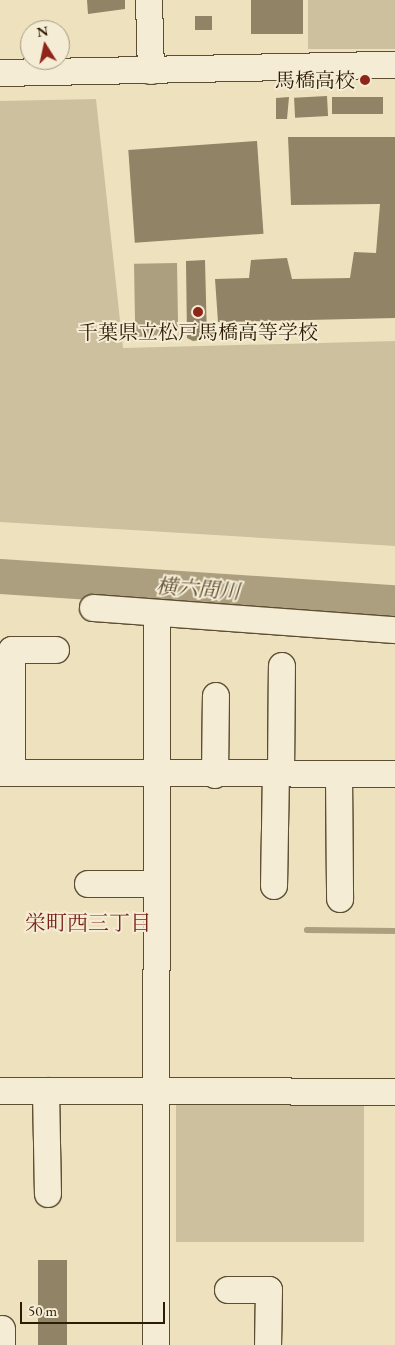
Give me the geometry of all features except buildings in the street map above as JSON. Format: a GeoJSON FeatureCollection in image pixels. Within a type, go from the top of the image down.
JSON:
{"type":"FeatureCollection","features":[{"type":"Feature","properties":{"kind":"street"},"geometry":{"type":"LineString","coordinates":[[149,0],[151,71]]}},
{"type":"Feature","properties":{"kind":"street"},"geometry":{"type":"LineString","coordinates":[[0,73],[395,65]]}},
{"type":"Feature","properties":{"kind":"street"},"geometry":{"type":"LineString","coordinates":[[93,608],[395,630]]}},
{"type":"Feature","properties":{"kind":"street"},"geometry":{"type":"LineString","coordinates":[[156,1345],[157,613]]}},
{"type":"Feature","properties":{"kind":"street"},"geometry":{"type":"LineString","coordinates":[[56,650],[12,650],[6,773],[156,775],[395,774]]}},
{"type":"Feature","properties":{"kind":"street"},"geometry":{"type":"LineString","coordinates":[[274,886],[282,666]]}},
{"type":"Feature","properties":{"kind":"street"},"geometry":{"type":"LineString","coordinates":[[215,775],[216,696]]}},
{"type":"Feature","properties":{"kind":"street"},"geometry":{"type":"LineString","coordinates":[[338,774],[340,899]]}},
{"type":"Feature","properties":{"kind":"street"},"geometry":{"type":"LineString","coordinates":[[88,884],[156,884]]}},
{"type":"Feature","properties":{"kind":"street"},"geometry":{"type":"LineString","coordinates":[[0,1091],[395,1092]]}},
{"type":"Feature","properties":{"kind":"street"},"geometry":{"type":"LineString","coordinates":[[46,1091],[48,1194]]}},
{"type":"Feature","properties":{"kind":"street"},"geometry":{"type":"LineString","coordinates":[[228,1290],[269,1290],[268,1345]]}},
{"type":"Feature","properties":{"kind":"shaded area"},"geometry":{"type":"Polygon","coordinates":[[[308,0],[395,0],[395,49],[308,49],[308,0]]]}},
{"type":"Feature","properties":{"kind":"shaded area"},"geometry":{"type":"Polygon","coordinates":[[[96,99],[123,348],[395,341],[395,546],[0,522],[0,101],[96,99]]]}},
{"type":"Feature","properties":{"kind":"shaded area"},"geometry":{"type":"Polygon","coordinates":[[[177,263],[178,336],[135,337],[134,264],[177,263]]]}},
{"type":"Feature","properties":{"kind":"shaded area"},"geometry":{"type":"Polygon","coordinates":[[[176,1104],[364,1104],[364,1242],[176,1242],[176,1104]]]}},
{"type":"Feature","properties":{"kind":"waterway","name":"横六間川"},"geometry":{"type":"LineString","coordinates":[[0,576],[395,602]]}},
{"type":"Feature","properties":{"kind":"waterway"},"geometry":{"type":"LineString","coordinates":[[307,930],[395,931]]}},
{"type":"Feature","properties":{"kind":"place","name":"馬橋高校"},"geometry":{"type":"Point","coordinates":[365,80]}},
{"type":"Feature","properties":{"kind":"place","name":"千葉県立松戸馬橋高等学校"},"geometry":{"type":"Point","coordinates":[198,312]}},
{"type":"Feature","properties":{"kind":"district","name":"栄町西三丁目"},"geometry":{"type":"Point","coordinates":[88,923]}}]}
